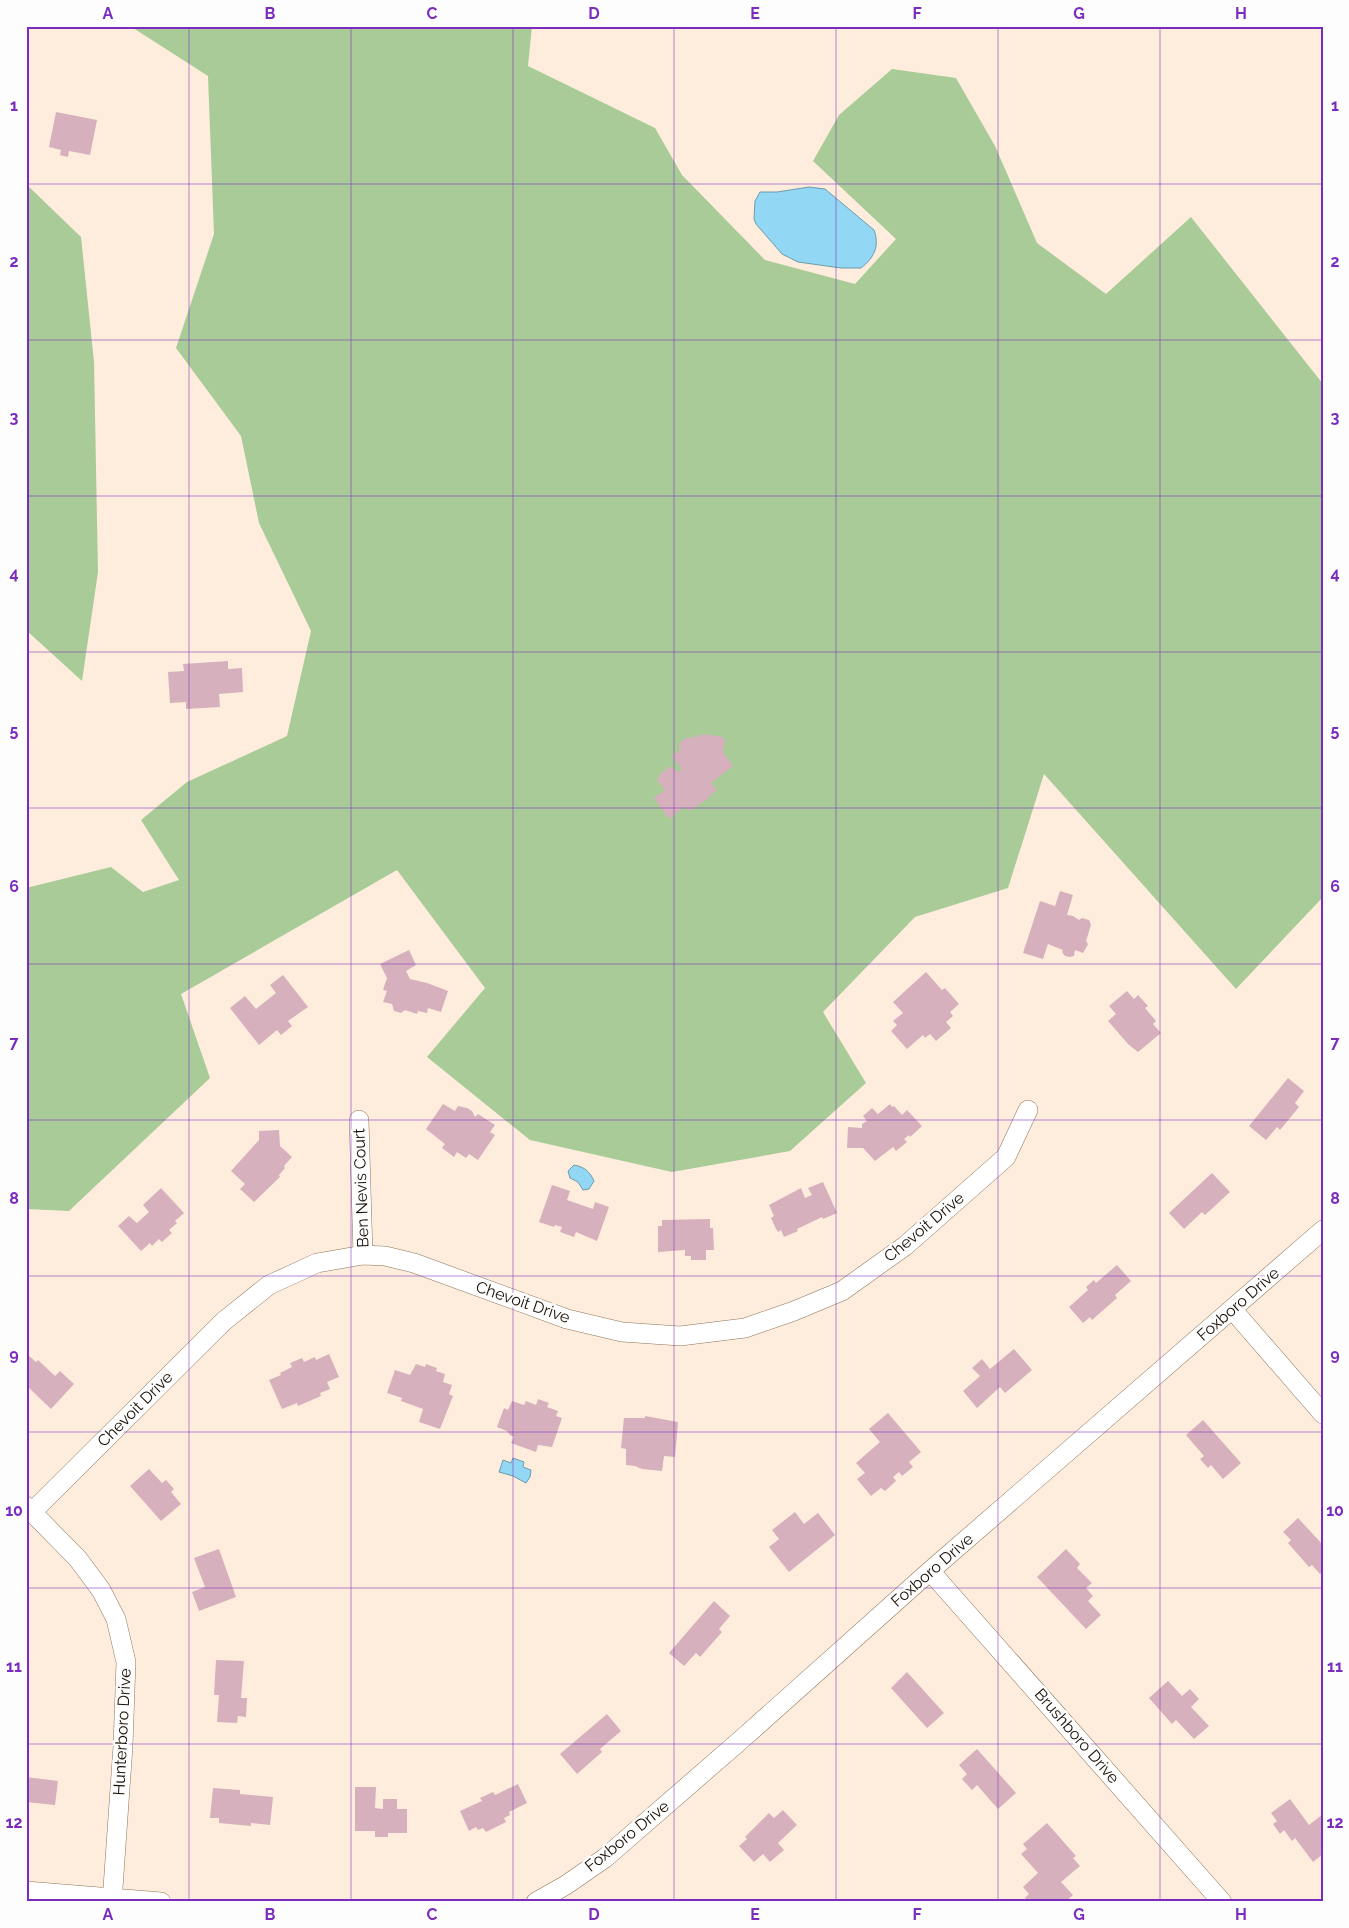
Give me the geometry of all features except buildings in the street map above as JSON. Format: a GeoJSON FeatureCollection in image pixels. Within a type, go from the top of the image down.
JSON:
{"type":"FeatureCollection","features":[{"type":"Feature","properties":{"kind":"street","name":"Chevoit Drive"},"geometry":{"type":"LineString","coordinates":[[29,1509],[224,1321],[269,1285],[317,1264],[363,1256],[385,1256],[414,1263],[567,1319],[622,1332],[680,1336],[745,1328],[794,1311],[842,1291],[905,1246],[1006,1157],[1028,1110]]}},
{"type":"Feature","properties":{"kind":"street","name":"Ben Nevis Court"},"geometry":{"type":"LineString","coordinates":[[359,1120],[363,1256]]}},
{"type":"Feature","properties":{"kind":"street","name":"Foxboro Drive"},"geometry":{"type":"LineString","coordinates":[[536,1902],[566,1885],[605,1858],[930,1571],[1323,1230]]}},
{"type":"Feature","properties":{"kind":"street"},"geometry":{"type":"LineString","coordinates":[[1232,1309],[1323,1414]]}},
{"type":"Feature","properties":{"kind":"street","name":"Hunterboro Drive"},"geometry":{"type":"LineString","coordinates":[[29,1509],[78,1559],[102,1590],[116,1619],[126,1662],[112,1900]]}},
{"type":"Feature","properties":{"kind":"street","name":"Brushboro Drive"},"geometry":{"type":"LineString","coordinates":[[930,1571],[1222,1902]]}},
{"type":"Feature","properties":{"kind":"street"},"geometry":{"type":"LineString","coordinates":[[26,1890],[112,1900],[161,1902]]}},
{"type":"Feature","properties":{"kind":"green space"},"geometry":{"type":"Polygon","coordinates":[[[130,26],[532,26],[528,66],[655,128],[682,175],[765,260],[855,284],[896,239],[813,161],[839,115],[892,69],[956,78],[995,146],[1037,243],[1106,294],[1191,217],[1323,384],[1323,897],[1236,989],[1044,774],[1008,888],[915,917],[823,1012],[866,1083],[790,1151],[672,1172],[530,1140],[427,1057],[485,988],[397,870],[181,994],[210,1078],[69,1211],[26,1209],[26,888],[111,867],[143,892],[179,880],[141,820],[187,782],[287,736],[311,631],[259,523],[241,436],[176,348],[214,234],[208,76],[130,26]]]}},
{"type":"Feature","properties":{"kind":"green space"},"geometry":{"type":"Polygon","coordinates":[[[26,184],[81,237],[94,362],[98,572],[82,681],[26,630],[26,184]]]}},
{"type":"Feature","properties":{"kind":"water"},"geometry":{"type":"Polygon","coordinates":[[[809,187],[825,189],[874,230],[876,236],[875,251],[861,268],[841,268],[798,262],[782,254],[756,224],[754,219],[755,201],[760,192],[777,192],[809,187]]]}},
{"type":"Feature","properties":{"kind":"water"},"geometry":{"type":"Polygon","coordinates":[[[574,1165],[587,1170],[591,1175],[594,1181],[589,1189],[583,1190],[578,1182],[570,1178],[568,1171],[574,1165]]]}},
{"type":"Feature","properties":{"kind":"water"},"geometry":{"type":"Polygon","coordinates":[[[513,1458],[524,1462],[523,1467],[531,1470],[530,1477],[526,1483],[513,1476],[499,1472],[503,1460],[511,1463],[513,1458]]]}}]}
